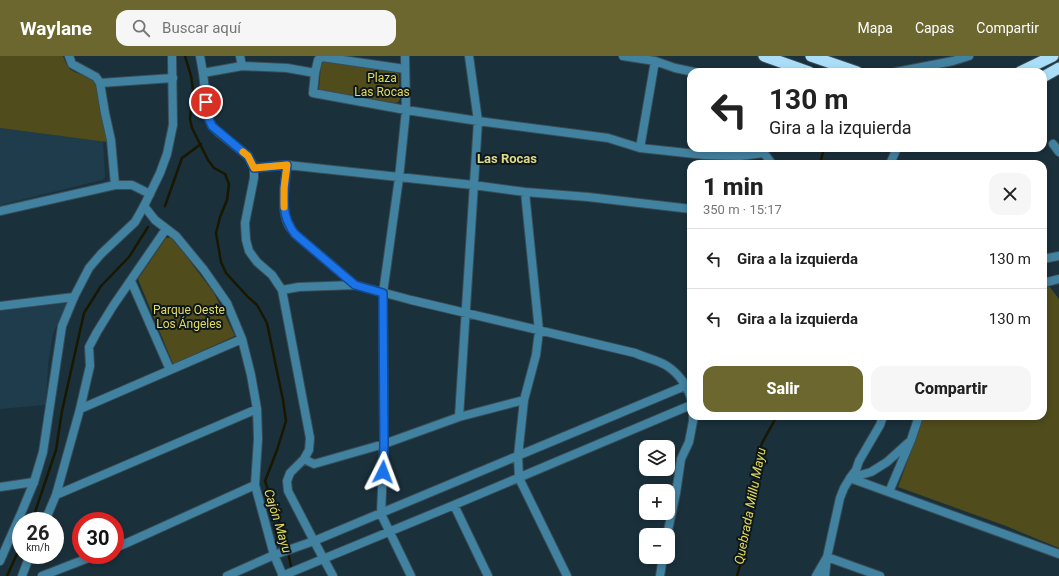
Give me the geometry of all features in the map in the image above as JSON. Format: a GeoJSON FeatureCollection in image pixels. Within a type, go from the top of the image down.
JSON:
{"type":"FeatureCollection","features":[{"type":"Feature","properties":{"kind":"highway"},"geometry":{"type":"LineString","coordinates":[[764,56],[798,68]]}},
{"type":"Feature","properties":{"kind":"highway"},"geometry":{"type":"LineString","coordinates":[[811,56],[846,68]]}},
{"type":"Feature","properties":{"kind":"highway"},"geometry":{"type":"LineString","coordinates":[[1028,68],[1053,56]]}},
{"type":"Feature","properties":{"kind":"highway"},"geometry":{"type":"LineString","coordinates":[[1047,75],[1059,68]]}},
{"type":"Feature","properties":{"kind":"street"},"geometry":{"type":"LineString","coordinates":[[69,56],[72,64],[96,77],[100,83],[111,140],[115,185]]}},
{"type":"Feature","properties":{"kind":"street"},"geometry":{"type":"LineString","coordinates":[[0,561],[34,482],[43,452],[62,326],[74,297],[89,268],[101,254],[134,222],[144,206],[160,173],[167,154],[173,126],[172,56]]}},
{"type":"Feature","properties":{"kind":"street"},"geometry":{"type":"LineString","coordinates":[[200,56],[208,117],[212,126],[248,156],[254,168],[254,178],[245,223],[246,240],[249,251],[257,262],[272,275],[282,290],[310,438],[310,450],[304,460],[290,473],[287,481],[288,491],[323,559],[329,574]]}},
{"type":"Feature","properties":{"kind":"street"},"geometry":{"type":"LineString","coordinates":[[240,56],[242,66]]}},
{"type":"Feature","properties":{"kind":"street"},"geometry":{"type":"LineString","coordinates":[[405,56],[406,110],[399,178],[383,293],[384,444],[381,514],[411,576]]}},
{"type":"Feature","properties":{"kind":"street"},"geometry":{"type":"LineString","coordinates":[[459,417],[478,121],[469,56]]}},
{"type":"Feature","properties":{"kind":"street"},"geometry":{"type":"LineString","coordinates":[[623,56],[655,61],[687,71]]}},
{"type":"Feature","properties":{"kind":"street"},"geometry":{"type":"LineString","coordinates":[[918,68],[952,62],[969,56]]}},
{"type":"Feature","properties":{"kind":"street"},"geometry":{"type":"LineString","coordinates":[[405,69],[322,57],[318,60],[313,92],[406,110],[608,138],[640,148],[705,155],[740,156],[764,153],[769,160]]}},
{"type":"Feature","properties":{"kind":"street"},"geometry":{"type":"LineString","coordinates":[[640,148],[655,61]]}},
{"type":"Feature","properties":{"kind":"street"},"geometry":{"type":"LineString","coordinates":[[203,73],[242,66],[287,68],[315,73]]}},
{"type":"Feature","properties":{"kind":"street"},"geometry":{"type":"LineString","coordinates":[[100,83],[173,78]]}},
{"type":"Feature","properties":{"kind":"street"},"geometry":{"type":"LineString","coordinates":[[1053,144],[1059,152]]}},
{"type":"Feature","properties":{"kind":"street"},"geometry":{"type":"LineString","coordinates":[[254,168],[287,165],[687,209]]}},
{"type":"Feature","properties":{"kind":"street"},"geometry":{"type":"LineString","coordinates":[[287,165],[284,188],[284,211],[289,225],[295,234],[355,285]]}},
{"type":"Feature","properties":{"kind":"street"},"geometry":{"type":"LineString","coordinates":[[0,211],[115,185],[132,186],[150,194]]}},
{"type":"Feature","properties":{"kind":"street"},"geometry":{"type":"LineString","coordinates":[[525,192],[539,331],[536,355],[524,400],[518,456],[519,478],[567,576]]}},
{"type":"Feature","properties":{"kind":"street"},"geometry":{"type":"LineString","coordinates":[[144,206],[155,220],[176,236],[204,270],[227,303],[242,339],[251,375],[257,409],[258,439],[255,485],[274,555],[288,574],[687,407]]}},
{"type":"Feature","properties":{"kind":"street"},"geometry":{"type":"LineString","coordinates":[[49,512],[56,495],[80,409],[90,366],[89,347],[113,306],[166,229]]}},
{"type":"Feature","properties":{"kind":"street"},"geometry":{"type":"LineString","coordinates":[[1047,258],[1059,256]]}},
{"type":"Feature","properties":{"kind":"street"},"geometry":{"type":"LineString","coordinates":[[1056,280],[1059,288]]}},
{"type":"Feature","properties":{"kind":"street"},"geometry":{"type":"LineString","coordinates":[[131,281],[170,370]]}},
{"type":"Feature","properties":{"kind":"street"},"geometry":{"type":"LineString","coordinates":[[282,290],[299,287],[355,285],[635,354],[667,365],[676,374],[687,390]]}},
{"type":"Feature","properties":{"kind":"street"},"geometry":{"type":"LineString","coordinates":[[0,306],[74,297]]}},
{"type":"Feature","properties":{"kind":"street"},"geometry":{"type":"LineString","coordinates":[[80,409],[242,339]]}},
{"type":"Feature","properties":{"kind":"street"},"geometry":{"type":"LineString","coordinates":[[227,576],[274,555],[314,542],[685,386]]}},
{"type":"Feature","properties":{"kind":"street"},"geometry":{"type":"LineString","coordinates":[[304,460],[314,464],[384,444],[459,417],[524,400]]}},
{"type":"Feature","properties":{"kind":"street"},"geometry":{"type":"LineString","coordinates":[[56,495],[257,409]]}},
{"type":"Feature","properties":{"kind":"street"},"geometry":{"type":"LineString","coordinates":[[668,528],[681,459],[689,442],[693,420]]}},
{"type":"Feature","properties":{"kind":"street"},"geometry":{"type":"LineString","coordinates":[[825,576],[827,557],[840,498],[844,488],[856,470],[859,461],[880,425],[881,420]]}},
{"type":"Feature","properties":{"kind":"street"},"geometry":{"type":"LineString","coordinates":[[890,492],[918,420]]}},
{"type":"Feature","properties":{"kind":"street"},"geometry":{"type":"LineString","coordinates":[[850,478],[871,472],[888,462],[911,440]]}},
{"type":"Feature","properties":{"kind":"street"},"geometry":{"type":"LineString","coordinates":[[850,478],[1059,554]]}},
{"type":"Feature","properties":{"kind":"street"},"geometry":{"type":"LineString","coordinates":[[0,487],[34,482]]}},
{"type":"Feature","properties":{"kind":"street"},"geometry":{"type":"LineString","coordinates":[[124,544],[255,485]]}},
{"type":"Feature","properties":{"kind":"street"},"geometry":{"type":"LineString","coordinates":[[454,505],[488,576]]}},
{"type":"Feature","properties":{"kind":"street"},"geometry":{"type":"LineString","coordinates":[[816,576],[827,557]]}},
{"type":"Feature","properties":{"kind":"street"},"geometry":{"type":"LineString","coordinates":[[827,557],[880,576]]}},
{"type":"Feature","properties":{"kind":"street"},"geometry":{"type":"LineString","coordinates":[[22,576],[27,564]]}},
{"type":"Feature","properties":{"kind":"street"},"geometry":{"type":"LineString","coordinates":[[42,576],[73,564]]}},
{"type":"Feature","properties":{"kind":"street"},"geometry":{"type":"LineString","coordinates":[[660,576],[662,564]]}},
{"type":"Feature","properties":{"kind":"shaded area"},"geometry":{"type":"Polygon","coordinates":[[[0,128],[103,141],[105,177],[102,180],[0,205],[0,128]]]}},
{"type":"Feature","properties":{"kind":"shaded area"},"geometry":{"type":"Polygon","coordinates":[[[67,303],[53,334],[48,365],[46,405],[0,409],[0,311],[67,303]]]}},
{"type":"Feature","properties":{"kind":"green space"},"geometry":{"type":"Polygon","coordinates":[[[0,56],[63,56],[71,70],[88,77],[96,85],[107,142],[0,128],[0,56]]]}},
{"type":"Feature","properties":{"kind":"green space","name":"Plaza Las Rocas"},"geometry":{"type":"Polygon","coordinates":[[[324,61],[397,71],[399,73],[400,100],[394,103],[325,93],[319,88],[321,65],[324,61]]]}},
{"type":"Feature","properties":{"kind":"green space","name":"Parque Oeste Los Ángeles"},"geometry":{"type":"Polygon","coordinates":[[[166,238],[171,238],[214,293],[235,336],[173,364],[138,279],[166,238]]]}},
{"type":"Feature","properties":{"kind":"green space"},"geometry":{"type":"Polygon","coordinates":[[[1049,286],[1059,299],[1059,548],[1006,526],[898,487],[923,420],[1047,420],[1047,287],[1049,286]]]}},
{"type":"Feature","properties":{"kind":"waterway","name":"Cajón Mayu"},"geometry":{"type":"LineString","coordinates":[[185,56],[191,76],[193,90],[190,119],[192,128],[208,160],[214,168],[225,174],[229,184],[227,200],[220,217],[216,233],[221,262],[226,273],[257,305],[267,323],[283,400],[286,421],[265,481],[286,542],[293,576]]}},
{"type":"Feature","properties":{"kind":"waterway"},"geometry":{"type":"LineString","coordinates":[[165,206],[182,158],[201,144]]}},
{"type":"Feature","properties":{"kind":"waterway","name":"Quebrada Millu Mayu"},"geometry":{"type":"LineString","coordinates":[[821,160],[823,152]]}},
{"type":"Feature","properties":{"kind":"waterway"},"geometry":{"type":"LineString","coordinates":[[35,512],[56,450],[62,411],[84,313],[101,286],[129,257],[148,227]]}},
{"type":"Feature","properties":{"kind":"waterway","name":"Quebrada Millu Mayu"},"geometry":{"type":"LineString","coordinates":[[737,576],[746,544],[757,459],[762,443],[775,420]]}},
{"type":"Feature","properties":{"kind":"waterway"},"geometry":{"type":"LineString","coordinates":[[7,576],[12,564]]}},
{"type":"Feature","properties":{"kind":"slow traffic"},"geometry":{"type":"LineString","coordinates":[[243,152],[248,156],[254,168],[287,165],[284,188],[284,207]]}},
{"type":"Feature","properties":{"kind":"district","name":"Las Rocas"},"geometry":{"type":"Point","coordinates":[507,158]}},
{"type":"Feature","properties":{"kind":"route"},"geometry":{"type":"LineString","coordinates":[[206,102],[208,117],[212,126],[248,156],[254,168],[287,165],[284,188],[284,211],[289,225],[295,234],[355,285],[383,293],[383,472]]}}]}
